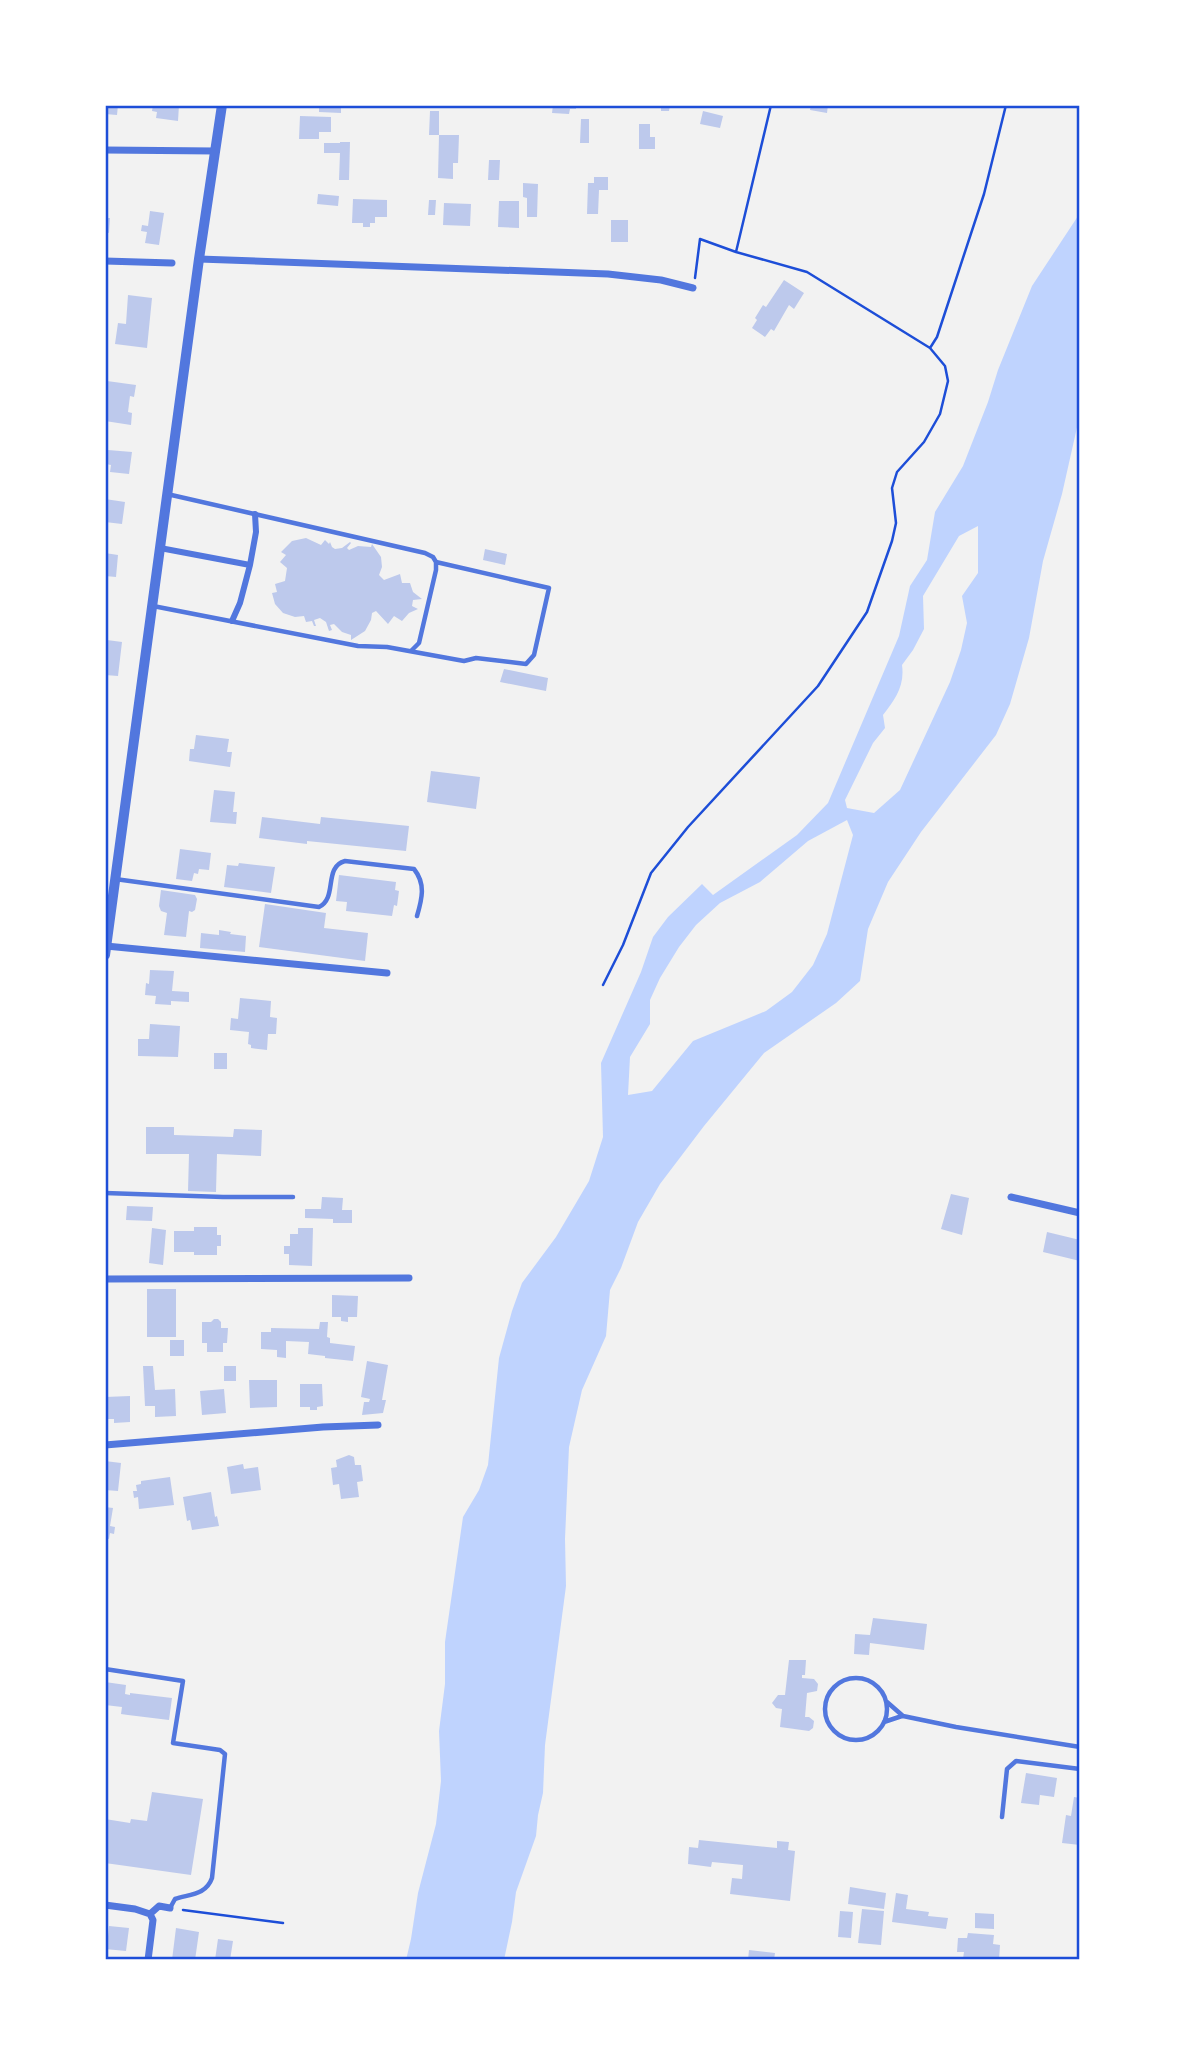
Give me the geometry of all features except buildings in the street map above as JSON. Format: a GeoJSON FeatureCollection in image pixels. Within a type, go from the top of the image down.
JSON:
{"type":"FeatureCollection","features":[{"type":"Feature","properties":{"kind":"street"},"geometry":{"type":"LineString","coordinates":[[222,105],[106,951],[387,973]]}},
{"type":"Feature","properties":{"kind":"street"},"geometry":{"type":"LineString","coordinates":[[105,150],[215,151]]}},
{"type":"Feature","properties":{"kind":"street"},"geometry":{"type":"LineString","coordinates":[[199,259],[608,274],[661,280],[693,288]]}},
{"type":"Feature","properties":{"kind":"street"},"geometry":{"type":"LineString","coordinates":[[105,261],[172,263]]}},
{"type":"Feature","properties":{"kind":"street"},"geometry":{"type":"LineString","coordinates":[[232,621],[240,603],[250,565],[256,532],[255,514]]}},
{"type":"Feature","properties":{"kind":"street"},"geometry":{"type":"LineString","coordinates":[[160,548],[250,565]]}},
{"type":"Feature","properties":{"kind":"street"},"geometry":{"type":"LineString","coordinates":[[1011,1197],[1080,1213]]}},
{"type":"Feature","properties":{"kind":"street"},"geometry":{"type":"LineString","coordinates":[[105,1279],[409,1279]]}},
{"type":"Feature","properties":{"kind":"street"},"geometry":{"type":"LineString","coordinates":[[105,1445],[323,1427],[378,1426]]}},
{"type":"Feature","properties":{"kind":"street"},"geometry":{"type":"LineString","coordinates":[[105,1905],[150,1914],[153,1920],[148,1960]]}},
{"type":"Feature","properties":{"kind":"street"},"geometry":{"type":"LineString","coordinates":[[150,1914],[159,1906],[170,1908]]}},
{"type":"Feature","properties":{"kind":"lane"},"geometry":{"type":"LineString","coordinates":[[167,494],[433,557],[436,570],[419,643],[410,651]]}},
{"type":"Feature","properties":{"kind":"lane"},"geometry":{"type":"LineString","coordinates":[[152,606],[358,646],[387,647],[464,661],[476,659],[526,664],[534,655],[549,588],[436,562]]}},
{"type":"Feature","properties":{"kind":"lane"},"geometry":{"type":"LineString","coordinates":[[115,879],[319,907],[325,904],[328,898],[335,867],[339,863],[345,861],[414,869],[420,877],[423,889],[417,916]]}},
{"type":"Feature","properties":{"kind":"lane"},"geometry":{"type":"LineString","coordinates":[[105,1193],[293,1197]]}},
{"type":"Feature","properties":{"kind":"lane"},"geometry":{"type":"LineString","coordinates":[[105,1669],[183,1681],[173,1743],[220,1750],[225,1754],[209,1886],[201,1893],[175,1899],[170,1908]]}},
{"type":"Feature","properties":{"kind":"lane"},"geometry":{"type":"LineString","coordinates":[[847,1679],[867,1680],[876,1685],[887,1702],[884,1722],[870,1737],[850,1740],[832,1730],[827,1720],[826,1700],[831,1691],[847,1679]]}},
{"type":"Feature","properties":{"kind":"lane"},"geometry":{"type":"LineString","coordinates":[[887,1702],[903,1716]]}},
{"type":"Feature","properties":{"kind":"lane"},"geometry":{"type":"LineString","coordinates":[[884,1722],[903,1716],[1080,1747]]}},
{"type":"Feature","properties":{"kind":"lane"},"geometry":{"type":"LineString","coordinates":[[1002,1817],[1007,1769],[1016,1761],[1080,1769]]}},
{"type":"Feature","properties":{"kind":"path"},"geometry":{"type":"LineString","coordinates":[[736,252],[771,105]]}},
{"type":"Feature","properties":{"kind":"path"},"geometry":{"type":"LineString","coordinates":[[930,348],[937,337],[984,194],[1006,105]]}},
{"type":"Feature","properties":{"kind":"path"},"geometry":{"type":"LineString","coordinates":[[603,985],[651,873],[688,827],[818,686],[867,612],[896,523],[892,488],[897,472],[925,442],[940,414],[948,381],[945,366],[930,348],[807,272],[700,239],[693,288]]}},
{"type":"Feature","properties":{"kind":"path"},"geometry":{"type":"LineString","coordinates":[[170,1908],[284,1923]]}},
{"type":"Feature","properties":{"kind":"water"},"geometry":{"type":"Polygon","coordinates":[[[1080,213],[1080,414],[1043,561],[1029,638],[1010,704],[996,735],[921,832],[888,882],[868,929],[860,981],[836,1003],[764,1053],[660,1184],[638,1222],[610,1290],[606,1336],[582,1390],[569,1447],[566,1586],[545,1745],[543,1793],[536,1836],[516,1892],[504,1960],[406,1960],[418,1893],[436,1824],[441,1781],[439,1731],[445,1684],[445,1642],[463,1517],[479,1490],[488,1465],[499,1358],[522,1283],[556,1237],[589,1181],[603,1137],[601,1063],[641,972],[653,937],[668,917],[702,884],[713,895],[797,835],[828,803],[899,636],[910,586],[927,560],[935,512],[963,466],[1032,286],[1080,213]],[[978,526],[959,536],[923,596],[924,629],[902,665],[900,686],[883,715],[885,728],[873,743],[845,800],[847,808],[874,813],[900,790],[950,682],[961,650],[967,623],[962,596],[978,573],[978,526]],[[847,820],[808,841],[760,882],[720,903],[696,925],[679,947],[650,1000],[650,1024],[630,1057],[628,1095],[652,1091],[693,1041],[766,1011],[792,992],[813,965],[827,934],[853,835],[847,820]]]}}]}
